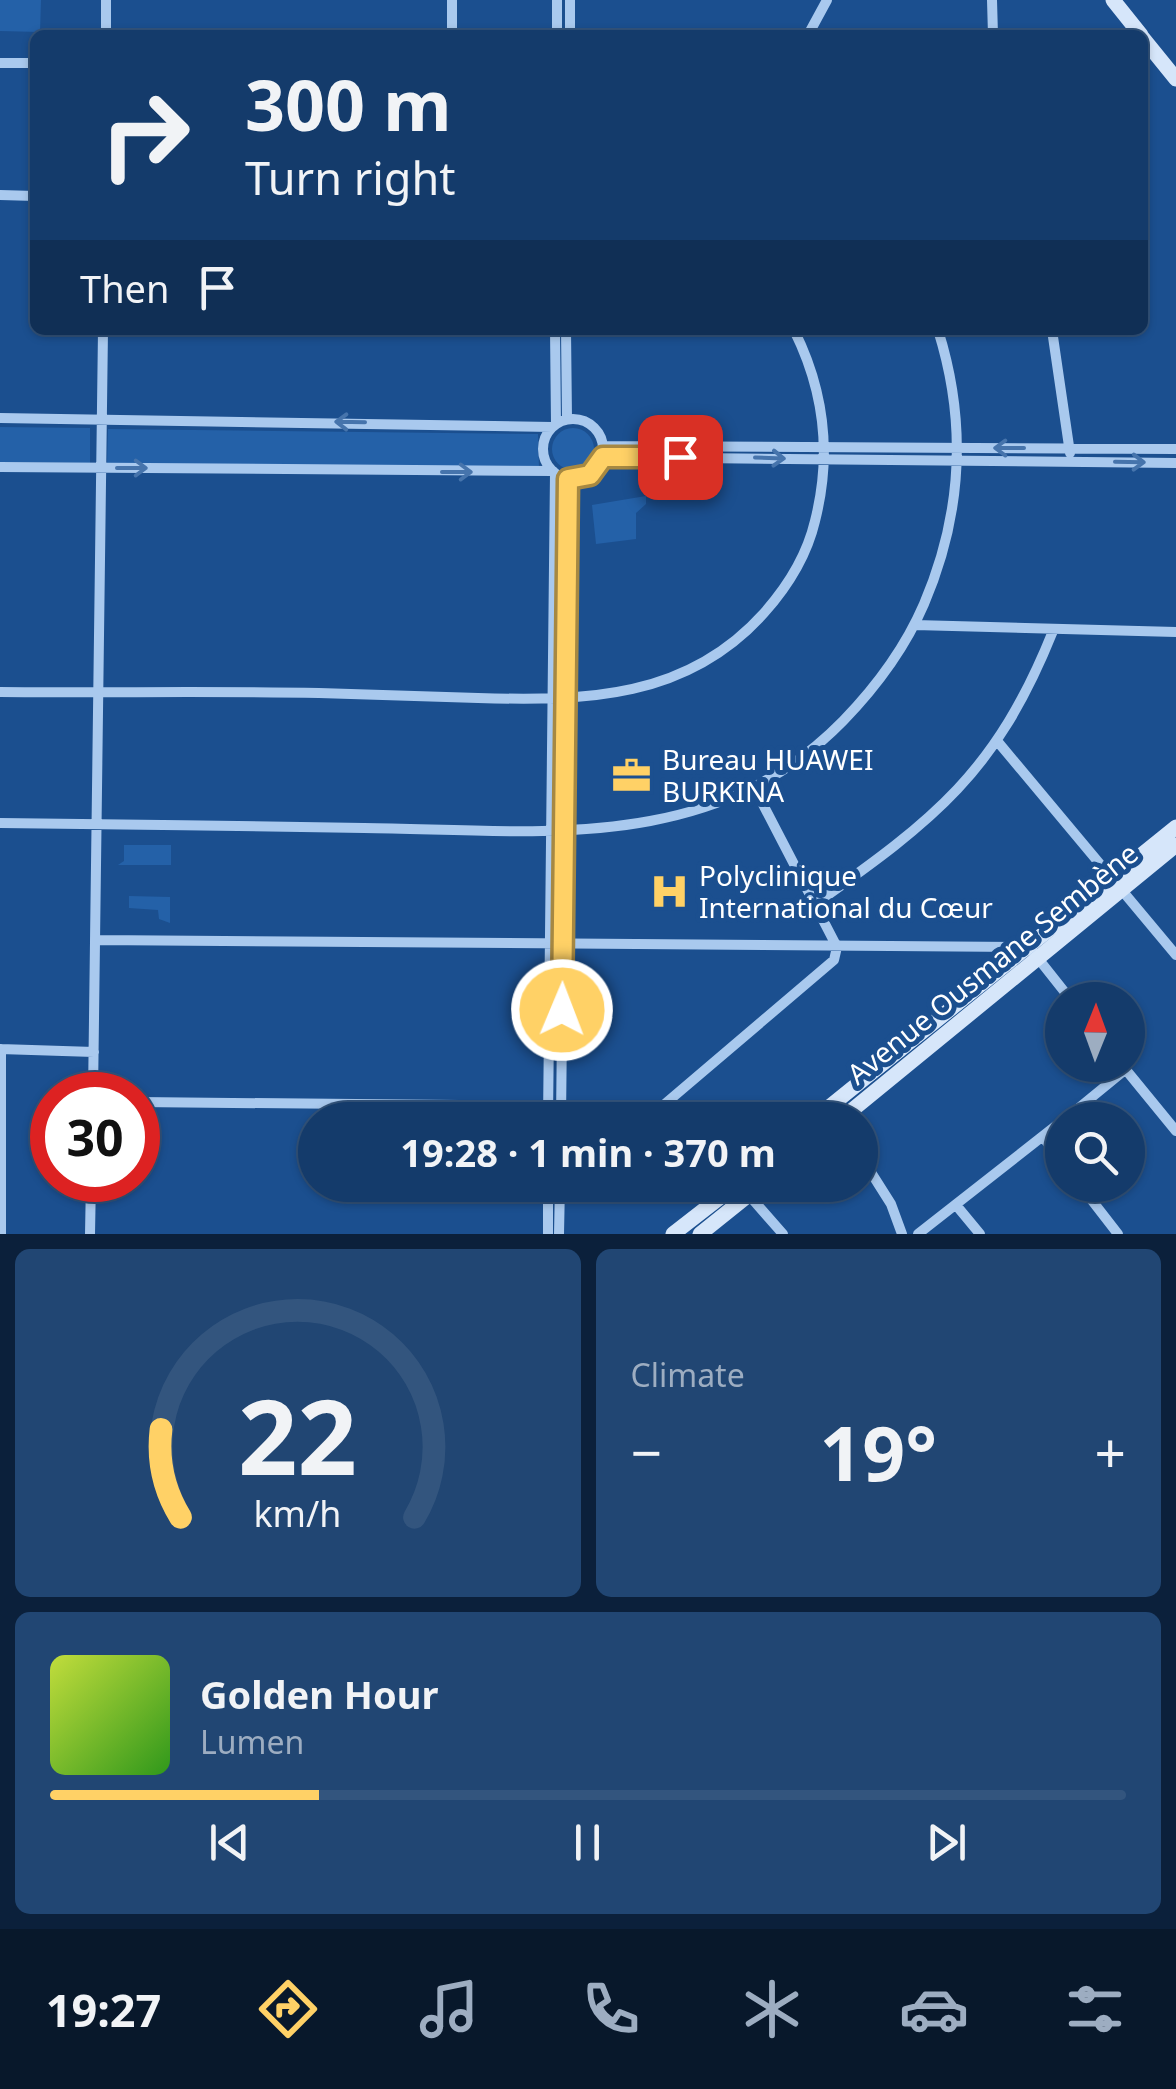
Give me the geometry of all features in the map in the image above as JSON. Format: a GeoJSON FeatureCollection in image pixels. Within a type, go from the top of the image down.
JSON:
{"type":"FeatureCollection","features":[{"type":"Feature","properties":{"kind":"main road"},"geometry":{"type":"LineString","coordinates":[[1112,0],[1137,30]]}},
{"type":"Feature","properties":{"kind":"main road"},"geometry":{"type":"LineString","coordinates":[[1148,44],[1176,79]]}},
{"type":"Feature","properties":{"kind":"main road","name":"Avenue Ousmane Sembène"},"geometry":{"type":"LineString","coordinates":[[861,1102],[1118,883],[1176,827]]}},
{"type":"Feature","properties":{"kind":"main road","name":"Avenue Ousmane Sembène"},"geometry":{"type":"LineString","coordinates":[[1118,883],[1176,845]]}},
{"type":"Feature","properties":{"kind":"main road","name":"Avenue Ousmane Sembène"},"geometry":{"type":"LineString","coordinates":[[840,1102],[1034,953]]}},
{"type":"Feature","properties":{"kind":"main road"},"geometry":{"type":"LineString","coordinates":[[673,1234],[724,1202]]}},
{"type":"Feature","properties":{"kind":"main road"},"geometry":{"type":"LineString","coordinates":[[700,1234],[732,1202]]}},
{"type":"Feature","properties":{"kind":"street"},"geometry":{"type":"LineString","coordinates":[[106,0],[106,30]]}},
{"type":"Feature","properties":{"kind":"street"},"geometry":{"type":"LineString","coordinates":[[452,0],[452,30]]}},
{"type":"Feature","properties":{"kind":"street"},"geometry":{"type":"LineString","coordinates":[[557,0],[557,30]]}},
{"type":"Feature","properties":{"kind":"street"},"geometry":{"type":"LineString","coordinates":[[570,0],[570,30]]}},
{"type":"Feature","properties":{"kind":"street"},"geometry":{"type":"LineString","coordinates":[[811,30],[827,0]]}},
{"type":"Feature","properties":{"kind":"street"},"geometry":{"type":"LineString","coordinates":[[992,0],[993,30]]}},
{"type":"Feature","properties":{"kind":"street"},"geometry":{"type":"LineString","coordinates":[[0,63],[30,63]]}},
{"type":"Feature","properties":{"kind":"street"},"geometry":{"type":"LineString","coordinates":[[0,195],[30,196]]}},
{"type":"Feature","properties":{"kind":"street"},"geometry":{"type":"LineString","coordinates":[[94,1072],[103,335]]}},
{"type":"Feature","properties":{"kind":"street"},"geometry":{"type":"LineString","coordinates":[[555,335],[558,423]]}},
{"type":"Feature","properties":{"kind":"street"},"geometry":{"type":"LineString","coordinates":[[548,1102],[554,472],[543,445],[558,423],[566,335]]}},
{"type":"Feature","properties":{"kind":"street"},"geometry":{"type":"LineString","coordinates":[[0,692],[565,700],[650,687],[690,672],[741,637],[774,602],[798,566],[812,535],[827,446],[812,372],[796,335]]}},
{"type":"Feature","properties":{"kind":"street"},"geometry":{"type":"LineString","coordinates":[[0,822],[564,831],[671,819],[755,789],[790,767],[857,707],[915,625],[943,549],[959,460],[957,407],[939,335]]}},
{"type":"Feature","properties":{"kind":"street"},"geometry":{"type":"LineString","coordinates":[[1053,335],[1070,462]]}},
{"type":"Feature","properties":{"kind":"street"},"geometry":{"type":"LineString","coordinates":[[0,418],[592,424],[604,452]]}},
{"type":"Feature","properties":{"kind":"street"},"geometry":{"type":"LineString","coordinates":[[604,452],[827,446],[1176,449]]}},
{"type":"Feature","properties":{"kind":"street"},"geometry":{"type":"LineString","coordinates":[[604,452],[827,460],[1176,463]]}},
{"type":"Feature","properties":{"kind":"street"},"geometry":{"type":"LineString","coordinates":[[0,467],[554,472],[568,479],[590,475],[604,452]]}},
{"type":"Feature","properties":{"kind":"street"},"geometry":{"type":"LineString","coordinates":[[561,1102],[568,479]]}},
{"type":"Feature","properties":{"kind":"street"},"geometry":{"type":"LineString","coordinates":[[915,625],[1176,632]]}},
{"type":"Feature","properties":{"kind":"street"},"geometry":{"type":"LineString","coordinates":[[814,904],[931,820],[998,742],[1053,631]]}},
{"type":"Feature","properties":{"kind":"street"},"geometry":{"type":"LineString","coordinates":[[998,742],[1176,955]]}},
{"type":"Feature","properties":{"kind":"street"},"geometry":{"type":"LineString","coordinates":[[668,1102],[830,968],[836,948],[755,789]]}},
{"type":"Feature","properties":{"kind":"street"},"geometry":{"type":"LineString","coordinates":[[96,940],[1034,953],[1056,982]]}},
{"type":"Feature","properties":{"kind":"street"},"geometry":{"type":"LineString","coordinates":[[1,1234],[1,1049],[94,1052]]}},
{"type":"Feature","properties":{"kind":"street"},"geometry":{"type":"LineString","coordinates":[[1083,1102],[1106,1082]]}},
{"type":"Feature","properties":{"kind":"street"},"geometry":{"type":"LineString","coordinates":[[1135,1082],[1176,1131]]}},
{"type":"Feature","properties":{"kind":"street"},"geometry":{"type":"LineString","coordinates":[[160,1102],[298,1104]]}},
{"type":"Feature","properties":{"kind":"street"},"geometry":{"type":"LineString","coordinates":[[918,1234],[1043,1137],[1045,1140]]}},
{"type":"Feature","properties":{"kind":"street"},"geometry":{"type":"LineString","coordinates":[[878,1183],[902,1234]]}},
{"type":"Feature","properties":{"kind":"street"},"geometry":{"type":"LineString","coordinates":[[90,1234],[91,1202]]}},
{"type":"Feature","properties":{"kind":"street"},"geometry":{"type":"LineString","coordinates":[[548,1202],[548,1234]]}},
{"type":"Feature","properties":{"kind":"street"},"geometry":{"type":"LineString","coordinates":[[560,1234],[562,1202]]}},
{"type":"Feature","properties":{"kind":"street"},"geometry":{"type":"LineString","coordinates":[[757,1202],[782,1234]]}},
{"type":"Feature","properties":{"kind":"street"},"geometry":{"type":"LineString","coordinates":[[1093,1202],[1118,1234]]}},
{"type":"Feature","properties":{"kind":"street"},"geometry":{"type":"LineString","coordinates":[[956,1205],[980,1234]]}},
{"type":"Feature","properties":{"kind":"shaded area"},"geometry":{"type":"Polygon","coordinates":[[[0,0],[41,0],[40,30],[0,31],[0,0]]]}},
{"type":"Feature","properties":{"kind":"shaded area"},"geometry":{"type":"Polygon","coordinates":[[[0,427],[90,428],[90,463],[0,462],[0,427]]]}},
{"type":"Feature","properties":{"kind":"shaded area"},"geometry":{"type":"Polygon","coordinates":[[[573,428],[588,434],[594,449],[588,464],[573,470],[558,464],[552,449],[558,434],[573,428]]]}},
{"type":"Feature","properties":{"kind":"shaded area"},"geometry":{"type":"Polygon","coordinates":[[[108,429],[538,434],[539,469],[107,465],[108,429]]]}},
{"type":"Feature","properties":{"kind":"shaded area"},"geometry":{"type":"Polygon","coordinates":[[[646,496],[646,504],[636,513],[636,539],[596,544],[592,505],[646,496]]]}},
{"type":"Feature","properties":{"kind":"shaded area"},"geometry":{"type":"Polygon","coordinates":[[[124,845],[171,845],[171,865],[118,865],[124,861],[124,845]]]}},
{"type":"Feature","properties":{"kind":"shaded area"},"geometry":{"type":"Polygon","coordinates":[[[129,896],[170,897],[170,923],[159,919],[158,910],[129,908],[129,896]]]}},
{"type":"Feature","properties":{"kind":"place","name":"Bureau HUAWEI BURKINA"},"geometry":{"type":"Point","coordinates":[632,775]}},
{"type":"Feature","properties":{"kind":"place","name":"Polyclinique International du Cœur"},"geometry":{"type":"Point","coordinates":[669,891]}},
{"type":"Feature","properties":{"kind":"route"},"geometry":{"type":"LineString","coordinates":[[562,1010],[568,479],[590,475],[603,457],[680,457]]}}]}
